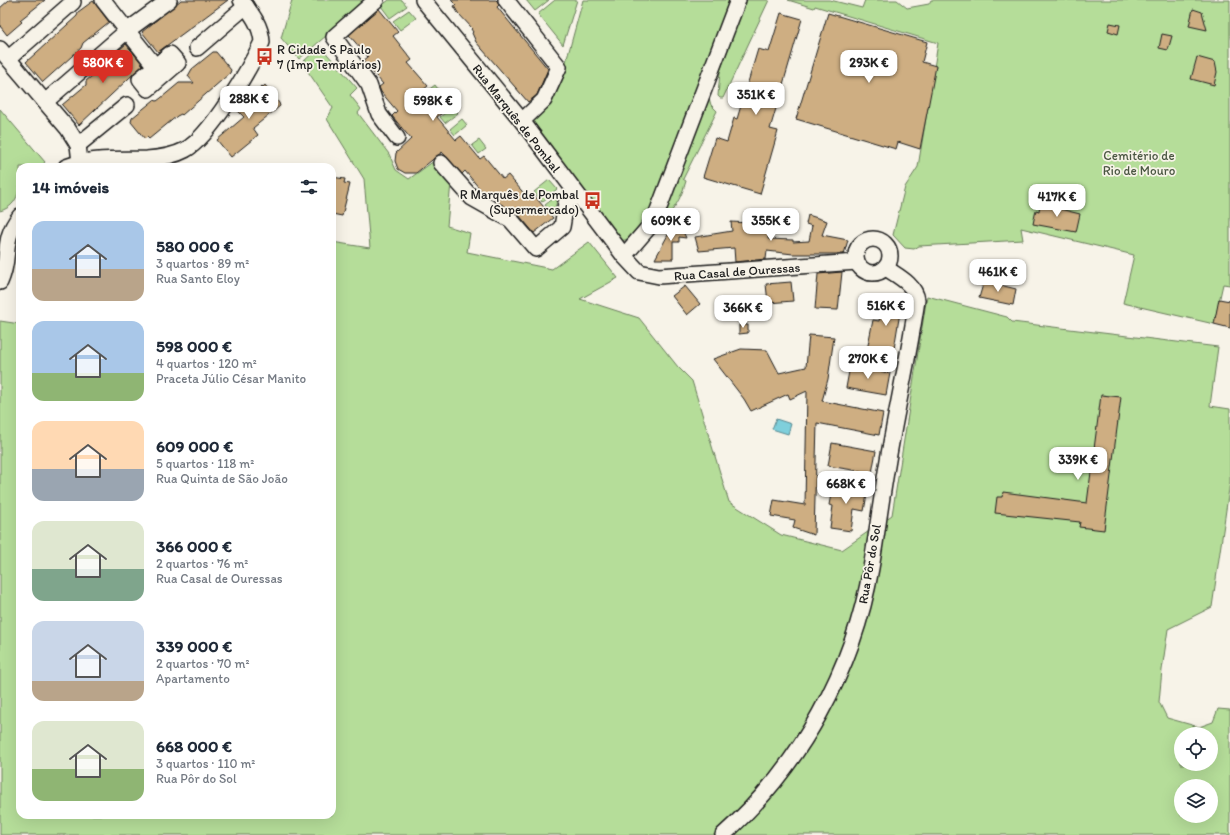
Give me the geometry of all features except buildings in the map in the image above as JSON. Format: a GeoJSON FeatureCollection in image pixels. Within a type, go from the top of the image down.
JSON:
{"type":"FeatureCollection","features":[{"type":"Feature","properties":{"kind":"street"},"geometry":{"type":"LineString","coordinates":[[103,0],[155,66]]}},
{"type":"Feature","properties":{"kind":"street"},"geometry":{"type":"LineString","coordinates":[[45,102],[128,30],[169,0]]}},
{"type":"Feature","properties":{"kind":"street"},"geometry":{"type":"LineString","coordinates":[[376,0],[334,38],[369,85],[380,114],[397,138]]}},
{"type":"Feature","properties":{"kind":"street","name":"Rua Marquês de Pombal"},"geometry":{"type":"LineString","coordinates":[[423,0],[522,120],[624,256]]}},
{"type":"Feature","properties":{"kind":"street"},"geometry":{"type":"LineString","coordinates":[[506,0],[559,67],[544,100],[522,120]]}},
{"type":"Feature","properties":{"kind":"street"},"geometry":{"type":"LineString","coordinates":[[624,256],[649,227],[657,213],[738,0]]}},
{"type":"Feature","properties":{"kind":"street"},"geometry":{"type":"LineString","coordinates":[[73,2],[4,54],[68,129],[78,145]]}},
{"type":"Feature","properties":{"kind":"street"},"geometry":{"type":"LineString","coordinates":[[86,163],[163,157],[186,150],[200,138],[231,95],[262,42],[261,32],[258,24],[244,3],[196,48]]}},
{"type":"Feature","properties":{"kind":"street"},"geometry":{"type":"LineString","coordinates":[[73,163],[78,145],[127,105]]}},
{"type":"Feature","properties":{"kind":"street"},"geometry":{"type":"LineString","coordinates":[[441,163],[472,198],[511,220],[536,249],[562,226],[566,203],[577,195]]}},
{"type":"Feature","properties":{"kind":"street"},"geometry":{"type":"LineString","coordinates":[[0,282],[6,270],[6,240],[12,226],[16,221]]}},
{"type":"Feature","properties":{"kind":"street"},"geometry":{"type":"LineString","coordinates":[[867,239],[878,239],[883,241],[890,250],[890,261],[886,268],[876,273],[870,273],[860,267],[857,262],[856,257],[859,246],[867,239]]}},
{"type":"Feature","properties":{"kind":"street","name":"Rua Casal de Ouressas"},"geometry":{"type":"LineString","coordinates":[[624,256],[639,272],[659,276],[857,262]]}},
{"type":"Feature","properties":{"kind":"street","name":"Rua Pôr do Sol"},"geometry":{"type":"LineString","coordinates":[[723,835],[753,805],[802,743],[832,689],[845,659],[859,618],[871,568],[878,517],[917,300],[910,285],[886,268]]}},
{"type":"Feature","properties":{"kind":"green space"},"geometry":{"type":"Polygon","coordinates":[[[292,0],[368,0],[299,59],[281,38],[292,0]]]}},
{"type":"Feature","properties":{"kind":"green space"},"geometry":{"type":"Polygon","coordinates":[[[389,0],[402,0],[407,6],[390,18],[381,6],[389,0]]]}},
{"type":"Feature","properties":{"kind":"green space"},"geometry":{"type":"Polygon","coordinates":[[[526,0],[549,0],[535,11],[526,0]]]}},
{"type":"Feature","properties":{"kind":"green space"},"geometry":{"type":"Polygon","coordinates":[[[555,0],[577,0],[563,45],[538,14],[555,0]]]}},
{"type":"Feature","properties":{"kind":"green space"},"geometry":{"type":"Polygon","coordinates":[[[583,0],[735,0],[651,217],[640,233],[621,241],[533,121],[547,107],[563,73],[583,0]]]}},
{"type":"Feature","properties":{"kind":"green space"},"geometry":{"type":"Polygon","coordinates":[[[746,0],[769,0],[723,98],[720,98],[718,96],[720,71],[746,0]]]}},
{"type":"Feature","properties":{"kind":"green space","name":"Cemitério de Rio de Mouro"},"geometry":{"type":"Polygon","coordinates":[[[788,0],[830,0],[862,8],[865,0],[897,0],[907,8],[929,4],[931,0],[1230,0],[1230,285],[1223,284],[1214,324],[1123,303],[1134,255],[1021,228],[1023,240],[919,246],[914,249],[905,248],[893,235],[905,187],[918,167],[938,43],[815,6],[814,8],[788,0]]]}},
{"type":"Feature","properties":{"kind":"green space"},"geometry":{"type":"Polygon","coordinates":[[[409,10],[416,18],[400,30],[393,21],[409,10]]]}},
{"type":"Feature","properties":{"kind":"green space"},"geometry":{"type":"Polygon","coordinates":[[[320,46],[357,88],[350,95],[361,109],[358,113],[389,154],[396,170],[409,179],[434,161],[451,182],[447,226],[470,233],[467,252],[552,269],[589,242],[618,278],[580,299],[639,318],[678,367],[692,381],[729,502],[781,535],[842,550],[892,515],[927,296],[1007,317],[1012,322],[1218,347],[1210,406],[1230,409],[1230,482],[1212,607],[1168,629],[1159,702],[1167,718],[1199,727],[1213,722],[1218,709],[1230,710],[1230,835],[0,835],[0,321],[16,323],[16,819],[336,819],[336,243],[370,248],[364,179],[327,119],[333,108],[302,63],[320,46]]]}},
{"type":"Feature","properties":{"kind":"green space"},"geometry":{"type":"Polygon","coordinates":[[[435,85],[441,93],[433,99],[427,91],[435,85]]]}},
{"type":"Feature","properties":{"kind":"green space"},"geometry":{"type":"Polygon","coordinates":[[[443,96],[451,105],[443,111],[436,102],[443,96]]]}},
{"type":"Feature","properties":{"kind":"green space"},"geometry":{"type":"Polygon","coordinates":[[[709,98],[711,105],[717,111],[683,179],[686,181],[682,194],[672,210],[659,225],[709,98]]]}},
{"type":"Feature","properties":{"kind":"green space"},"geometry":{"type":"Polygon","coordinates":[[[453,107],[458,113],[445,123],[440,117],[453,107]]]}},
{"type":"Feature","properties":{"kind":"green space"},"geometry":{"type":"Polygon","coordinates":[[[0,109],[45,162],[16,163],[16,199],[7,208],[0,211],[0,109]]]}},
{"type":"Feature","properties":{"kind":"green space"},"geometry":{"type":"Polygon","coordinates":[[[462,119],[467,125],[455,135],[450,129],[462,119]]]}},
{"type":"Feature","properties":{"kind":"green space"},"geometry":{"type":"Polygon","coordinates":[[[479,140],[486,149],[479,154],[472,145],[479,140]]]}},
{"type":"Feature","properties":{"kind":"green space"},"geometry":{"type":"Polygon","coordinates":[[[549,180],[557,189],[542,202],[534,192],[549,180]]]}},
{"type":"Feature","properties":{"kind":"green space"},"geometry":{"type":"Polygon","coordinates":[[[559,194],[553,215],[545,205],[559,194]]]}},
{"type":"Feature","properties":{"kind":"water"},"geometry":{"type":"Polygon","coordinates":[[[776,419],[791,424],[788,434],[772,429],[776,419]]]}},
{"type":"Feature","properties":{"kind":"place","name":"R Cidade S Paulo 7 (Imp Templários)"},"geometry":{"type":"Point","coordinates":[264,56]}},
{"type":"Feature","properties":{"kind":"place","name":"R Marquês de Pombal (Supermercado)"},"geometry":{"type":"Point","coordinates":[592,201]}}]}
